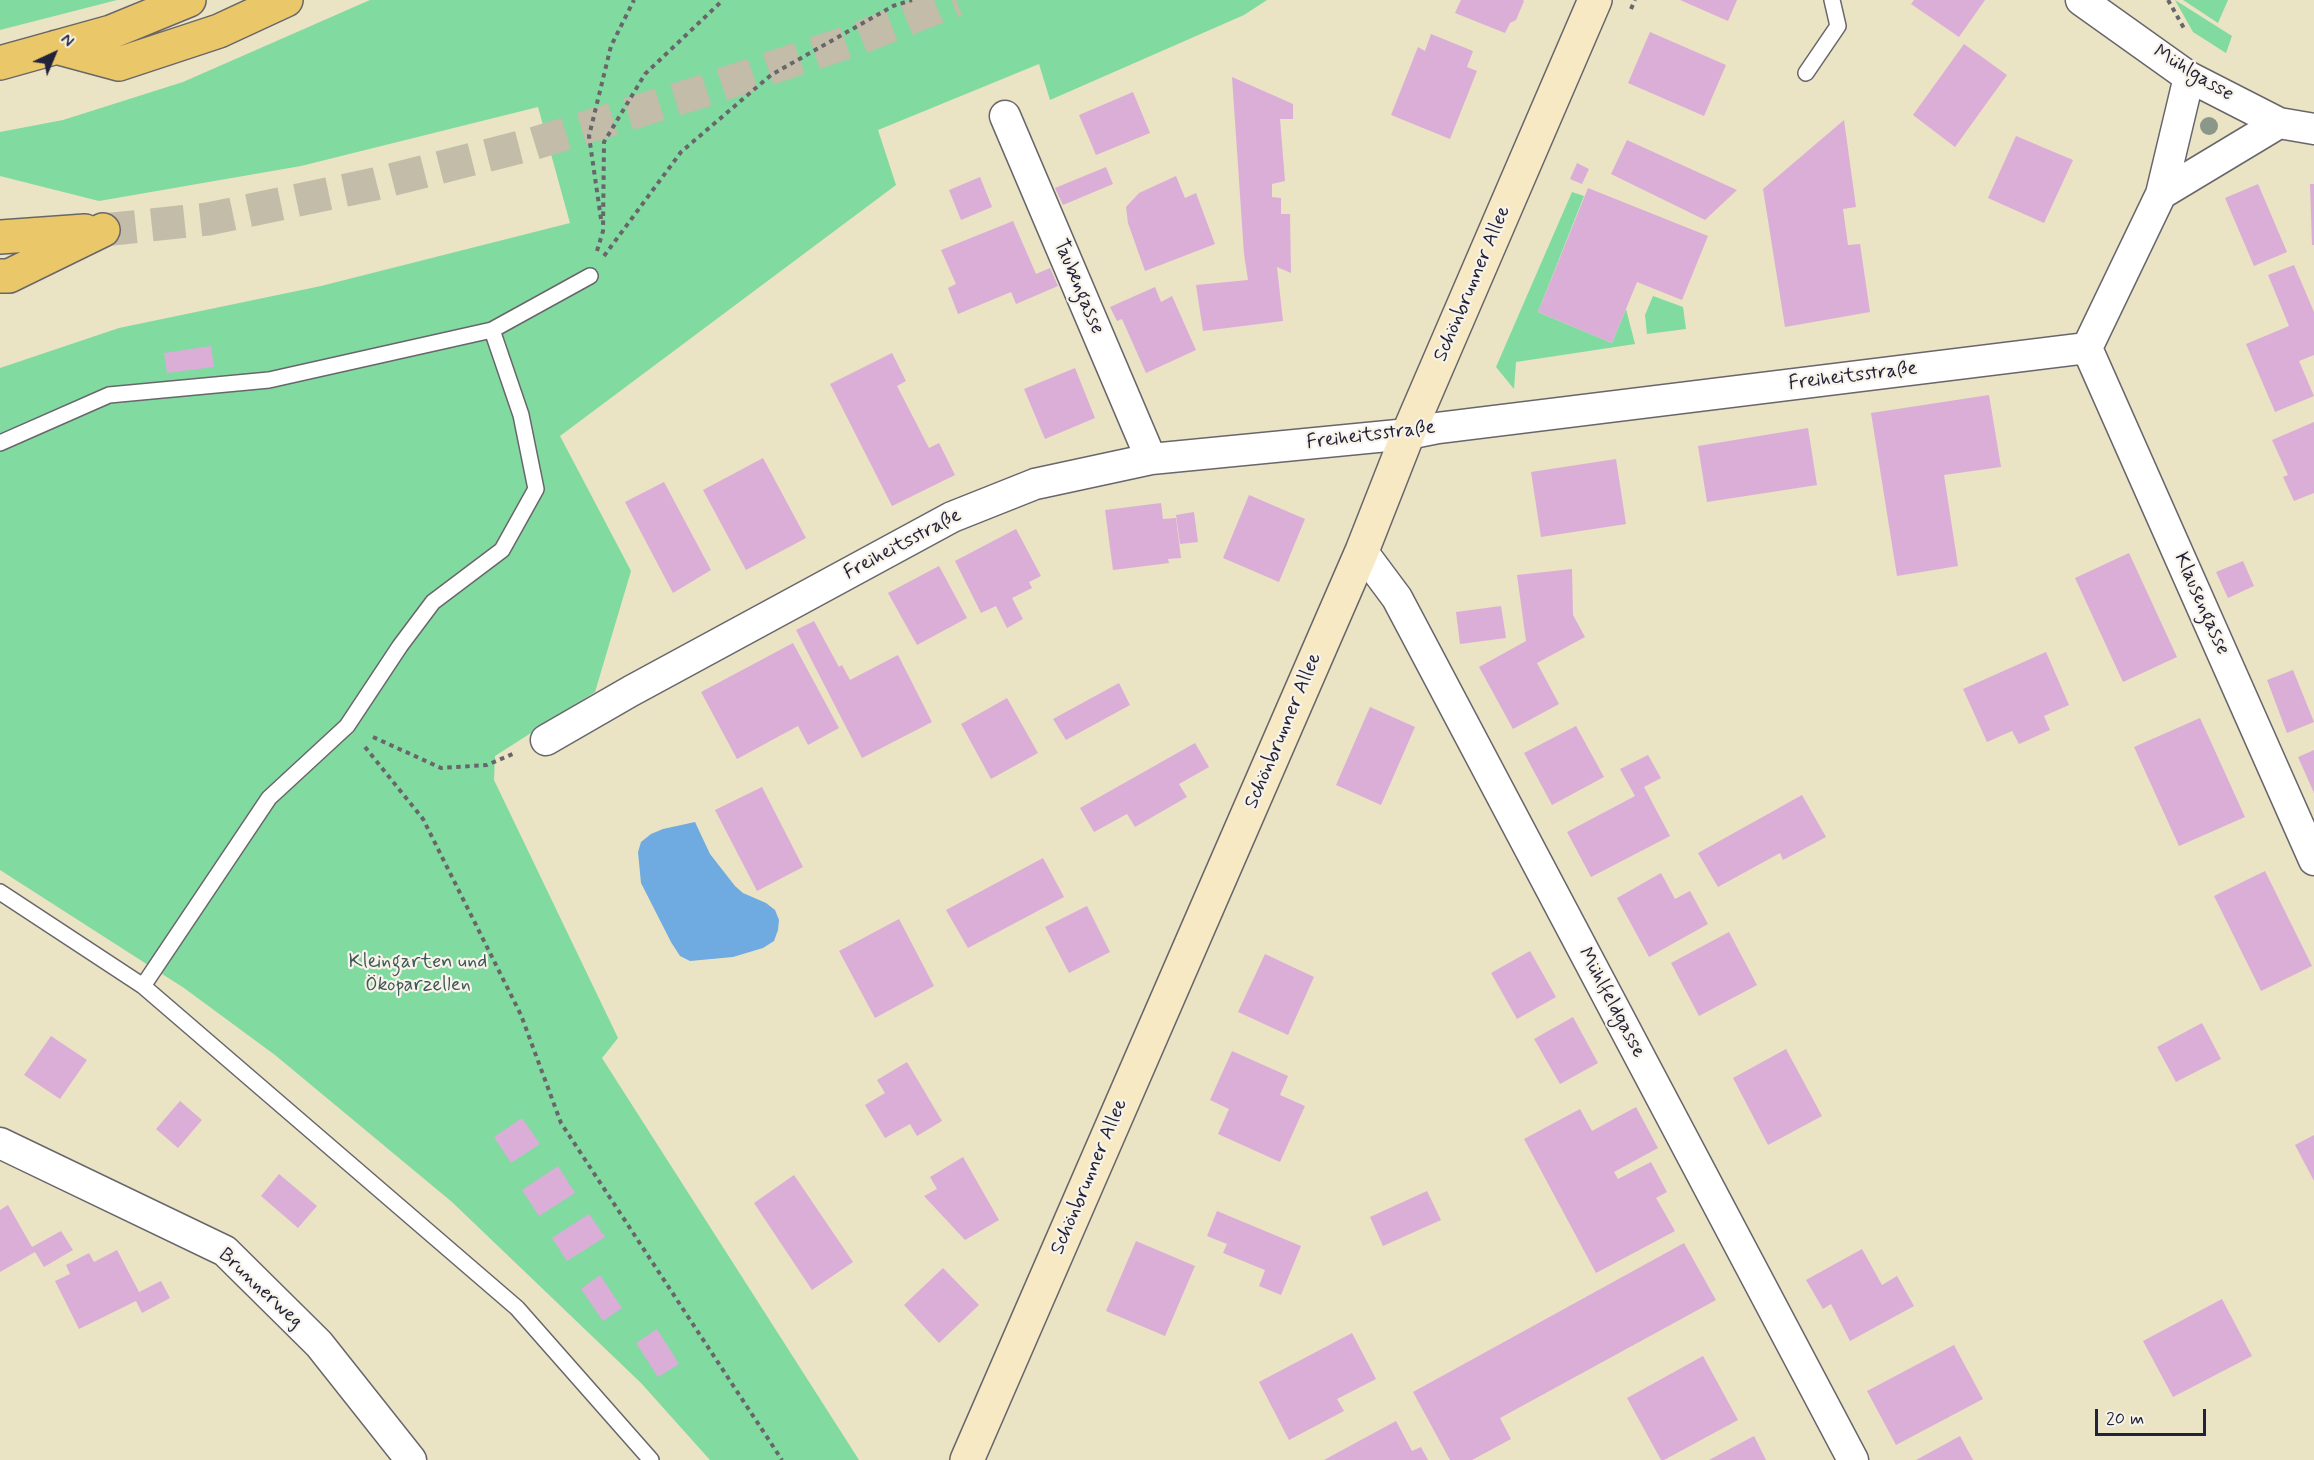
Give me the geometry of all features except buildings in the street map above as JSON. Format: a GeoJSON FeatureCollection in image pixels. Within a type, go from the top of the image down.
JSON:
{"type":"FeatureCollection","features":[{"type":"Feature","properties":{"kind":"highway"},"geometry":{"type":"LineString","coordinates":[[0,63],[111,32],[189,0]]}},
{"type":"Feature","properties":{"kind":"highway"},"geometry":{"type":"LineString","coordinates":[[56,47],[119,64],[219,31],[286,0]]}},
{"type":"Feature","properties":{"kind":"highway"},"geometry":{"type":"LineString","coordinates":[[0,237],[103,230],[9,276],[0,276]]}},
{"type":"Feature","properties":{"kind":"main road","name":"Schönbrunner Allee"},"geometry":{"type":"LineString","coordinates":[[967,1460],[1362,551],[1408,434],[1595,0]]}},
{"type":"Feature","properties":{"kind":"street","name":"Mühlgasse"},"geometry":{"type":"LineString","coordinates":[[2081,0],[2189,77],[2279,123],[2314,129]]}},
{"type":"Feature","properties":{"kind":"street"},"geometry":{"type":"LineString","coordinates":[[2087,348],[2161,194],[2189,77]]}},
{"type":"Feature","properties":{"kind":"street","name":"Taubengasse"},"geometry":{"type":"LineString","coordinates":[[1005,116],[1151,459]]}},
{"type":"Feature","properties":{"kind":"street"},"geometry":{"type":"LineString","coordinates":[[2161,194],[2279,123]]}},
{"type":"Feature","properties":{"kind":"street","name":"Freiheitsstraße"},"geometry":{"type":"LineString","coordinates":[[546,740],[641,686],[952,518],[1035,484],[1151,459],[1408,434],[1438,428],[2087,348]]}},
{"type":"Feature","properties":{"kind":"street","name":"Klausengasse"},"geometry":{"type":"LineString","coordinates":[[2087,348],[2314,860]]}},
{"type":"Feature","properties":{"kind":"street","name":"Mühlfeldgasse"},"geometry":{"type":"LineString","coordinates":[[1362,551],[1396,598],[1853,1460]]}},
{"type":"Feature","properties":{"kind":"street","name":"Brunnerweg"},"geometry":{"type":"LineString","coordinates":[[0,1143],[225,1251],[319,1344],[411,1460]]}},
{"type":"Feature","properties":{"kind":"lane"},"geometry":{"type":"LineString","coordinates":[[1806,73],[1838,26],[1832,0]]}},
{"type":"Feature","properties":{"kind":"lane"},"geometry":{"type":"LineString","coordinates":[[0,443],[109,395],[269,380],[492,330],[590,276]]}},
{"type":"Feature","properties":{"kind":"lane"},"geometry":{"type":"LineString","coordinates":[[143,986],[269,798],[347,726],[399,646],[433,602],[502,550],[536,489],[521,415],[492,330]]}},
{"type":"Feature","properties":{"kind":"lane"},"geometry":{"type":"LineString","coordinates":[[0,891],[143,986],[517,1308],[651,1460]]}},
{"type":"Feature","properties":{"kind":"path"},"geometry":{"type":"LineString","coordinates":[[603,231],[589,136],[611,45],[634,0]]}},
{"type":"Feature","properties":{"kind":"path"},"geometry":{"type":"LineString","coordinates":[[590,276],[603,231],[604,142],[645,74],[723,0]]}},
{"type":"Feature","properties":{"kind":"path"},"geometry":{"type":"LineString","coordinates":[[590,276],[681,152],[771,75],[893,6],[912,0]]}},
{"type":"Feature","properties":{"kind":"path"},"geometry":{"type":"LineString","coordinates":[[347,726],[441,768],[487,765],[546,740]]}},
{"type":"Feature","properties":{"kind":"path"},"geometry":{"type":"LineString","coordinates":[[347,726],[423,819],[521,1015],[561,1123],[782,1460]]}},
{"type":"Feature","properties":{"kind":"green space"},"geometry":{"type":"Polygon","coordinates":[[[0,0],[117,0],[0,30],[0,0]]]}},
{"type":"Feature","properties":{"kind":"green space","name":"Kleingarten und Ökoparzellen"},"geometry":{"type":"Polygon","coordinates":[[[370,0],[1267,0],[1244,15],[1050,100],[1039,64],[878,130],[896,185],[560,436],[631,571],[595,692],[495,756],[494,780],[618,1038],[602,1058],[859,1460],[710,1460],[641,1383],[452,1202],[275,1055],[184,988],[0,870],[0,368],[119,328],[321,286],[570,223],[538,107],[301,166],[99,201],[0,176],[0,132],[63,120],[183,82],[370,0]]]}},
{"type":"Feature","properties":{"kind":"green space"},"geometry":{"type":"Polygon","coordinates":[[[2175,0],[2232,36],[2226,53],[2193,32],[2175,0]]]}},
{"type":"Feature","properties":{"kind":"green space"},"geometry":{"type":"Polygon","coordinates":[[[2183,0],[2228,0],[2218,23],[2183,0]]]}},
{"type":"Feature","properties":{"kind":"green space"},"geometry":{"type":"Polygon","coordinates":[[[1572,192],[1584,196],[1538,312],[1612,343],[1626,309],[1635,344],[1516,362],[1514,389],[1496,367],[1572,192]]]}},
{"type":"Feature","properties":{"kind":"green space"},"geometry":{"type":"Polygon","coordinates":[[[1653,296],[1683,307],[1686,329],[1647,334],[1645,315],[1653,296]]]}},
{"type":"Feature","properties":{"kind":"water"},"geometry":{"type":"Polygon","coordinates":[[[695,822],[710,854],[735,886],[743,893],[766,903],[775,910],[779,920],[778,930],[774,941],[763,948],[733,957],[690,961],[680,956],[671,942],[641,883],[638,852],[641,842],[651,834],[695,822]]]}},
{"type":"Feature","properties":{"kind":"tunnel"},"geometry":{"type":"LineString","coordinates":[[103,230],[208,219],[375,184],[532,144],[700,92],[857,39],[956,0]]}}]}
